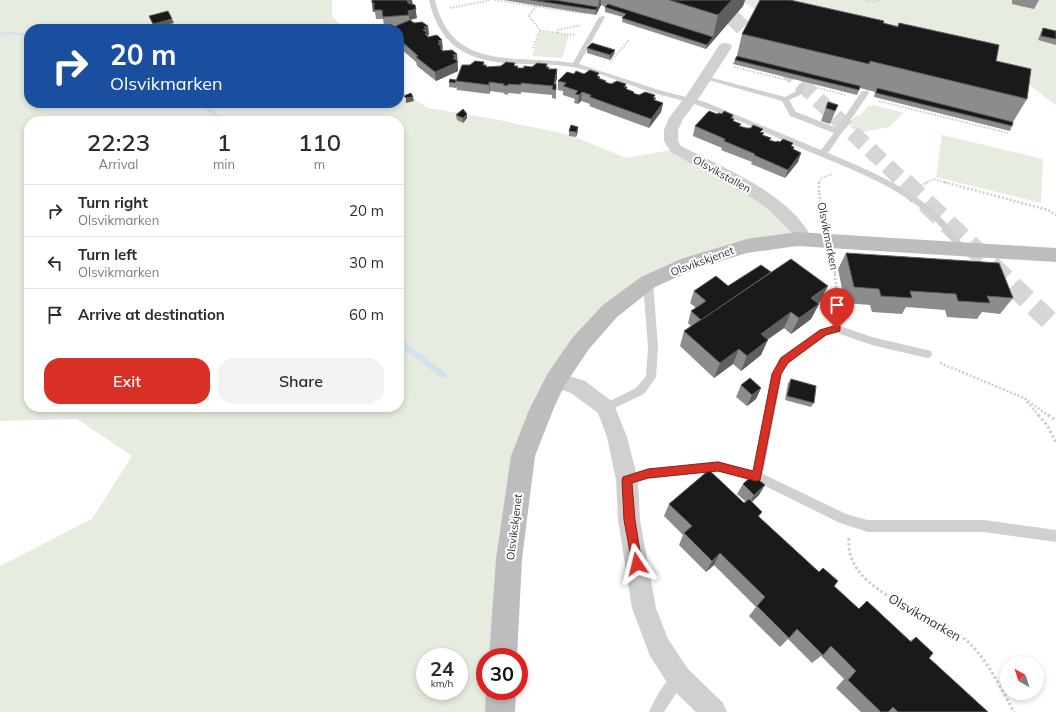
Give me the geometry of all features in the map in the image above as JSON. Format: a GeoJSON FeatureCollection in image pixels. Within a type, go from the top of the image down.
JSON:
{"type":"FeatureCollection","features":[{"type":"Feature","properties":{"kind":"main road","name":"Olsvikskjenet"},"geometry":{"type":"LineString","coordinates":[[504,648],[509,559],[523,456],[541,410],[556,380],[581,343],[610,312],[648,282],[688,264],[747,246],[797,239],[1056,255]]}},
{"type":"Feature","properties":{"kind":"main road"},"geometry":{"type":"LineString","coordinates":[[500,712],[501,700]]}},
{"type":"Feature","properties":{"kind":"street","name":"Olsvikstallen"},"geometry":{"type":"LineString","coordinates":[[724,47],[706,78],[676,118],[671,130],[671,142],[676,149],[748,188],[775,206],[790,219],[801,233],[797,239]]}},
{"type":"Feature","properties":{"kind":"street"},"geometry":{"type":"LineString","coordinates":[[556,380],[578,387],[606,408],[617,436],[627,480],[629,520],[644,608],[659,647],[679,678],[714,712]]}},
{"type":"Feature","properties":{"kind":"lane"},"geometry":{"type":"LineString","coordinates":[[432,0],[434,12],[442,30],[448,37],[469,51],[493,58],[575,65],[714,109],[852,167],[903,193],[944,223],[961,248]]}},
{"type":"Feature","properties":{"kind":"lane"},"geometry":{"type":"LineString","coordinates":[[575,65],[602,17]]}},
{"type":"Feature","properties":{"kind":"lane"},"geometry":{"type":"LineString","coordinates":[[706,78],[785,99],[794,96],[799,92],[802,86]]}},
{"type":"Feature","properties":{"kind":"lane"},"geometry":{"type":"LineString","coordinates":[[822,154],[864,95]]}},
{"type":"Feature","properties":{"kind":"lane"},"geometry":{"type":"LineString","coordinates":[[785,99],[793,114],[839,132]]}},
{"type":"Feature","properties":{"kind":"lane"},"geometry":{"type":"LineString","coordinates":[[606,408],[640,391],[651,376],[653,347],[648,282]]}},
{"type":"Feature","properties":{"kind":"lane"},"geometry":{"type":"LineString","coordinates":[[756,477],[777,374],[784,360],[824,332],[837,329],[872,341],[926,354]]}},
{"type":"Feature","properties":{"kind":"lane"},"geometry":{"type":"LineString","coordinates":[[627,480],[648,474],[718,466],[756,477],[844,519],[868,526],[984,526],[1056,536]]}},
{"type":"Feature","properties":{"kind":"lane"},"geometry":{"type":"LineString","coordinates":[[656,712],[669,690],[679,678]]}},
{"type":"Feature","properties":{"kind":"path"},"geometry":{"type":"LineString","coordinates":[[480,0],[484,1]]}},
{"type":"Feature","properties":{"kind":"path"},"geometry":{"type":"LineString","coordinates":[[434,12],[491,0]]}},
{"type":"Feature","properties":{"kind":"path"},"geometry":{"type":"LineString","coordinates":[[495,0],[602,17]]}},
{"type":"Feature","properties":{"kind":"path"},"geometry":{"type":"LineString","coordinates":[[866,0],[873,2],[880,0]]}},
{"type":"Feature","properties":{"kind":"path"},"geometry":{"type":"LineString","coordinates":[[536,6],[529,16],[540,31],[591,37]]}},
{"type":"Feature","properties":{"kind":"path"},"geometry":{"type":"LineString","coordinates":[[556,33],[558,30],[582,24],[597,26]]}},
{"type":"Feature","properties":{"kind":"path"},"geometry":{"type":"LineString","coordinates":[[525,61],[532,51],[540,31]]}},
{"type":"Feature","properties":{"kind":"path"},"geometry":{"type":"LineString","coordinates":[[617,54],[629,40]]}},
{"type":"Feature","properties":{"kind":"path"},"geometry":{"type":"LineString","coordinates":[[864,95],[1008,133]]}},
{"type":"Feature","properties":{"kind":"path","name":"Olsvikmarken"},"geometry":{"type":"LineString","coordinates":[[837,329],[838,305],[835,274],[817,187],[819,180],[824,176],[850,170],[852,167]]}},
{"type":"Feature","properties":{"kind":"path"},"geometry":{"type":"LineString","coordinates":[[903,193],[934,179],[1048,210],[1056,215]]}},
{"type":"Feature","properties":{"kind":"path"},"geometry":{"type":"LineString","coordinates":[[926,354],[934,361],[1024,398],[1056,420]]}},
{"type":"Feature","properties":{"kind":"path"},"geometry":{"type":"LineString","coordinates":[[1024,398],[1047,425],[1056,442]]}},
{"type":"Feature","properties":{"kind":"path","name":"Olsvikmarken"},"geometry":{"type":"LineString","coordinates":[[856,523],[849,538],[848,547],[854,566],[878,590],[951,628],[968,642],[981,659],[1014,712]]}},
{"type":"Feature","properties":{"kind":"shaded area"},"geometry":{"type":"Polygon","coordinates":[[[0,0],[332,0],[332,16],[339,24],[24,24],[24,108],[404,108],[404,93],[428,108],[499,120],[570,135],[626,158],[676,149],[748,188],[801,233],[688,264],[610,311],[541,410],[504,648],[476,648],[476,700],[501,700],[500,712],[0,712],[0,566],[92,519],[132,456],[77,419],[0,421],[0,0]]]}},
{"type":"Feature","properties":{"kind":"shaded area"},"geometry":{"type":"Polygon","coordinates":[[[738,0],[1056,0],[1056,105],[1013,73],[767,15],[738,0]]]}},
{"type":"Feature","properties":{"kind":"shaded area"},"geometry":{"type":"Polygon","coordinates":[[[540,32],[569,35],[562,58],[532,56],[540,32]]]}},
{"type":"Feature","properties":{"kind":"shaded area"},"geometry":{"type":"Polygon","coordinates":[[[874,105],[904,113],[889,127],[861,132],[850,128],[852,125],[850,124],[854,117],[861,115],[868,106],[874,105]]]}},
{"type":"Feature","properties":{"kind":"shaded area"},"geometry":{"type":"Polygon","coordinates":[[[942,135],[1043,159],[1041,203],[936,177],[942,135]]]}},
{"type":"Feature","properties":{"kind":"building"},"geometry":{"type":"Polygon","coordinates":[[[372,0],[407,0],[408,3],[415,5],[416,9],[408,11],[409,15],[383,17],[382,10],[374,10],[374,3],[372,3],[372,0]]]}},
{"type":"Feature","properties":{"kind":"building"},"geometry":{"type":"Polygon","coordinates":[[[531,0],[555,0],[598,7],[596,10],[531,0]]]}},
{"type":"Feature","properties":{"kind":"building"},"geometry":{"type":"Polygon","coordinates":[[[669,0],[732,0],[718,15],[669,0]]]}},
{"type":"Feature","properties":{"kind":"building"},"geometry":{"type":"Polygon","coordinates":[[[760,0],[790,0],[884,21],[883,23],[898,27],[899,23],[999,45],[996,61],[1031,69],[1027,99],[870,61],[869,64],[742,34],[760,0]]]}},
{"type":"Feature","properties":{"kind":"building"},"geometry":{"type":"Polygon","coordinates":[[[608,4],[713,37],[707,45],[622,18],[626,14],[605,7],[608,4]]]}},
{"type":"Feature","properties":{"kind":"building"},"geometry":{"type":"Polygon","coordinates":[[[168,11],[172,19],[153,24],[149,16],[168,11]]]}},
{"type":"Feature","properties":{"kind":"building"},"geometry":{"type":"Polygon","coordinates":[[[410,20],[414,23],[422,22],[428,26],[424,27],[426,29],[423,30],[428,33],[425,34],[428,37],[437,35],[442,40],[438,41],[440,43],[438,44],[442,47],[440,48],[443,51],[452,50],[457,54],[453,55],[455,57],[453,58],[458,62],[435,72],[416,57],[418,56],[404,43],[404,24],[400,24],[410,20]]]}},
{"type":"Feature","properties":{"kind":"building"},"geometry":{"type":"Polygon","coordinates":[[[1043,28],[1056,31],[1056,39],[1041,36],[1043,28]]]}},
{"type":"Feature","properties":{"kind":"building"},"geometry":{"type":"Polygon","coordinates":[[[592,43],[615,50],[610,55],[587,48],[592,43]]]}},
{"type":"Feature","properties":{"kind":"building"},"geometry":{"type":"Polygon","coordinates":[[[737,56],[860,86],[859,90],[735,60],[737,56]]]}},
{"type":"Feature","properties":{"kind":"building"},"geometry":{"type":"Polygon","coordinates":[[[475,61],[484,62],[483,65],[486,65],[486,67],[501,66],[506,62],[515,63],[514,66],[518,66],[517,68],[524,68],[524,66],[532,67],[537,63],[547,64],[546,67],[549,67],[548,69],[557,69],[554,84],[556,84],[556,90],[552,89],[553,86],[521,83],[521,85],[508,84],[508,86],[489,82],[489,85],[456,81],[462,65],[470,65],[475,61]]]}},
{"type":"Feature","properties":{"kind":"building"},"geometry":{"type":"Polygon","coordinates":[[[590,70],[599,73],[597,76],[600,77],[598,78],[606,81],[605,82],[611,84],[617,81],[626,84],[624,87],[627,87],[626,89],[634,92],[633,93],[639,95],[645,92],[655,95],[653,98],[656,98],[654,100],[663,103],[651,119],[590,97],[591,95],[582,92],[579,95],[575,94],[578,91],[563,86],[566,83],[558,81],[567,72],[574,74],[576,71],[584,74],[590,70]]]}},
{"type":"Feature","properties":{"kind":"building"},"geometry":{"type":"Polygon","coordinates":[[[450,79],[456,80],[455,83],[449,82],[450,79]]]}},
{"type":"Feature","properties":{"kind":"building"},"geometry":{"type":"Polygon","coordinates":[[[877,88],[1013,122],[1012,126],[876,93],[877,88]]]}},
{"type":"Feature","properties":{"kind":"building"},"geometry":{"type":"Polygon","coordinates":[[[411,93],[413,97],[406,98],[404,96],[411,93]]]}},
{"type":"Feature","properties":{"kind":"building"},"geometry":{"type":"Polygon","coordinates":[[[828,102],[838,105],[835,111],[826,108],[828,102]]]}},
{"type":"Feature","properties":{"kind":"building"},"geometry":{"type":"Polygon","coordinates":[[[463,109],[467,114],[463,118],[456,115],[463,109]]]}},
{"type":"Feature","properties":{"kind":"building"},"geometry":{"type":"Polygon","coordinates":[[[709,111],[722,114],[724,111],[733,115],[731,118],[734,119],[733,121],[741,124],[739,126],[751,128],[753,125],[763,129],[760,132],[764,133],[762,135],[771,138],[769,140],[780,142],[783,139],[793,143],[791,146],[794,147],[793,149],[801,153],[788,170],[754,155],[755,154],[724,141],[725,139],[695,126],[709,111]]]}},
{"type":"Feature","properties":{"kind":"building"},"geometry":{"type":"Polygon","coordinates":[[[571,125],[578,127],[576,132],[569,131],[571,125]]]}},
{"type":"Feature","properties":{"kind":"building"},"geometry":{"type":"Polygon","coordinates":[[[846,253],[999,263],[1013,298],[987,296],[990,303],[958,301],[956,294],[910,291],[912,298],[881,296],[879,289],[854,287],[846,253]]]}},
{"type":"Feature","properties":{"kind":"building"},"geometry":{"type":"Polygon","coordinates":[[[791,259],[828,286],[811,298],[819,304],[799,318],[791,312],[761,334],[768,340],[747,356],[739,349],[720,363],[684,331],[791,259]]]}},
{"type":"Feature","properties":{"kind":"building"},"geometry":{"type":"Polygon","coordinates":[[[761,265],[771,272],[701,320],[691,311],[706,301],[694,291],[716,276],[728,286],[761,265]]]}},
{"type":"Feature","properties":{"kind":"building"},"geometry":{"type":"Polygon","coordinates":[[[750,378],[761,388],[752,395],[741,385],[750,378]]]}},
{"type":"Feature","properties":{"kind":"building"},"geometry":{"type":"Polygon","coordinates":[[[791,379],[816,386],[814,403],[787,396],[791,379]]]}},
{"type":"Feature","properties":{"kind":"building"},"geometry":{"type":"Polygon","coordinates":[[[709,470],[744,503],[749,499],[762,512],[758,516],[819,572],[823,568],[838,581],[834,586],[859,609],[867,601],[911,642],[916,637],[933,653],[929,658],[988,712],[898,712],[893,707],[888,712],[881,712],[848,680],[856,671],[831,646],[823,655],[797,629],[789,638],[757,606],[765,597],[720,553],[712,561],[684,533],[692,526],[669,504],[709,470]]]}},
{"type":"Feature","properties":{"kind":"building"},"geometry":{"type":"Polygon","coordinates":[[[753,475],[765,485],[754,495],[743,484],[753,475]]]}},
{"type":"Feature","properties":{"kind":"waterway"},"geometry":{"type":"LineString","coordinates":[[0,34],[24,34]]}},
{"type":"Feature","properties":{"kind":"waterway"},"geometry":{"type":"LineString","coordinates":[[208,108],[216,116]]}},
{"type":"Feature","properties":{"kind":"waterway"},"geometry":{"type":"LineString","coordinates":[[404,345],[443,375]]}},
{"type":"Feature","properties":{"kind":"tunnel"},"geometry":{"type":"LineString","coordinates":[[714,0],[905,183]]}},
{"type":"Feature","properties":{"kind":"tunnel"},"geometry":{"type":"LineString","coordinates":[[904,182],[1056,327]]}},
{"type":"Feature","properties":{"kind":"route"},"geometry":{"type":"LineString","coordinates":[[637,564],[629,520],[627,480],[648,474],[718,466],[756,477],[777,374],[784,360],[824,332],[837,329]]}}]}
